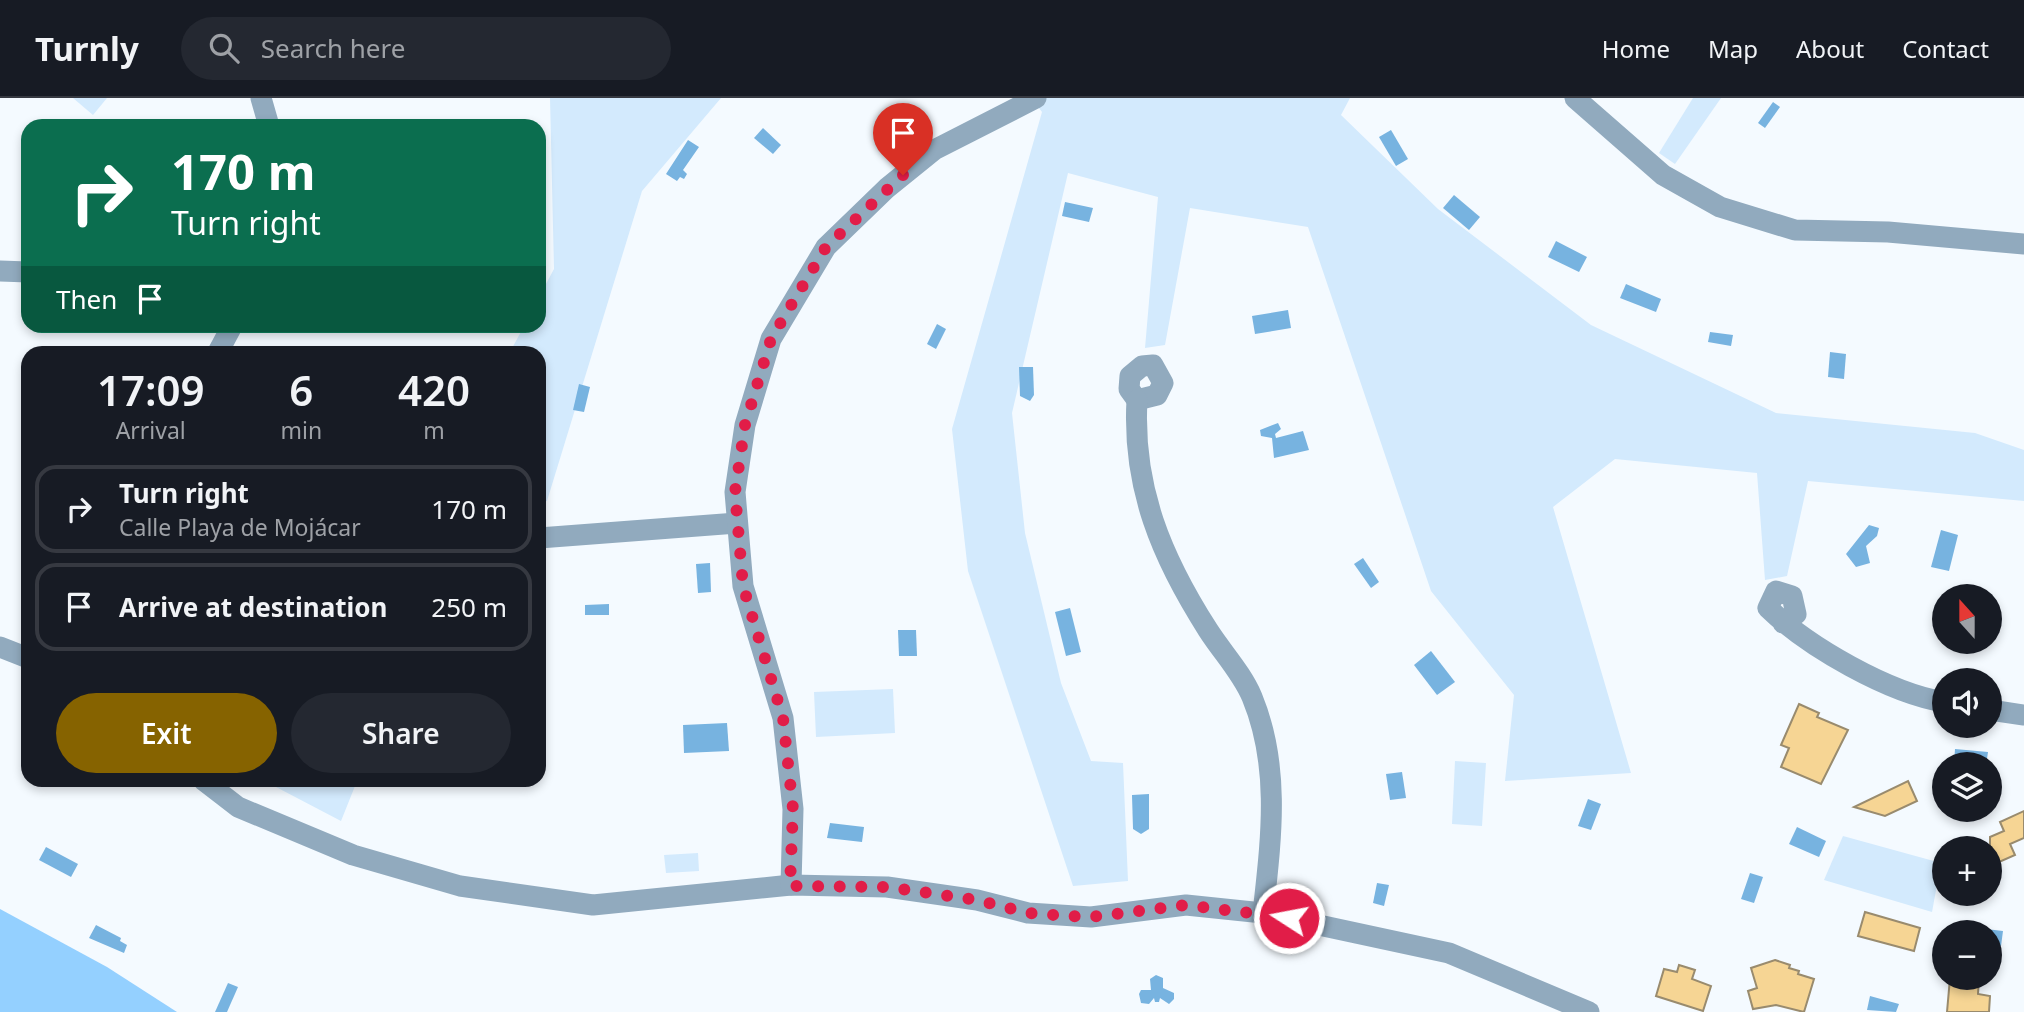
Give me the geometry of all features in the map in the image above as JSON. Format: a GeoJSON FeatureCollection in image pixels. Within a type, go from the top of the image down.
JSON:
{"type":"FeatureCollection","features":[{"type":"Feature","properties":{"kind":"street"},"geometry":{"type":"LineString","coordinates":[[261,98],[267,119]]}},
{"type":"Feature","properties":{"kind":"street"},"geometry":{"type":"LineString","coordinates":[[790,886],[793,809],[783,718],[743,586],[735,492],[745,425],[771,339],[826,247],[887,188],[934,150],[1037,98]]}},
{"type":"Feature","properties":{"kind":"street"},"geometry":{"type":"LineString","coordinates":[[1575,98],[1663,175],[1720,208],[1795,230],[1888,232],[2024,244]]}},
{"type":"Feature","properties":{"kind":"street"},"geometry":{"type":"LineString","coordinates":[[0,271],[21,272]]}},
{"type":"Feature","properties":{"kind":"street"},"geometry":{"type":"LineString","coordinates":[[1138,400],[1135,431],[1147,509],[1169,564],[1252,695],[1268,750],[1274,814],[1263,913]]}},
{"type":"Feature","properties":{"kind":"street"},"geometry":{"type":"LineString","coordinates":[[546,537],[737,523]]}},
{"type":"Feature","properties":{"kind":"street"},"geometry":{"type":"LineString","coordinates":[[1783,623],[1850,668],[1932,698]]}},
{"type":"Feature","properties":{"kind":"street"},"geometry":{"type":"LineString","coordinates":[[0,648],[21,656]]}},
{"type":"Feature","properties":{"kind":"street"},"geometry":{"type":"LineString","coordinates":[[2002,712],[2024,715]]}},
{"type":"Feature","properties":{"kind":"street"},"geometry":{"type":"LineString","coordinates":[[212,787],[238,807],[353,855],[460,886],[593,905],[790,886],[887,887],[977,900],[1028,913],[1091,917],[1186,905],[1263,913],[1449,953],[1589,1012]]}},
{"type":"Feature","properties":{"kind":"shaded area"},"geometry":{"type":"Polygon","coordinates":[[[73,98],[107,98],[93,115],[73,98]]]}},
{"type":"Feature","properties":{"kind":"shaded area"},"geometry":{"type":"Polygon","coordinates":[[[550,98],[721,98],[642,191],[546,501],[546,346],[513,346],[520,333],[546,333],[546,284],[554,269],[550,98]]]}},
{"type":"Feature","properties":{"kind":"shaded area"},"geometry":{"type":"Polygon","coordinates":[[[1031,98],[1350,98],[1341,115],[1438,209],[1591,325],[1776,413],[1975,433],[2024,450],[2024,501],[1808,481],[1787,576],[1765,580],[1757,473],[1615,459],[1553,507],[1631,773],[1505,781],[1514,695],[1431,591],[1308,227],[1190,208],[1165,345],[1145,348],[1158,197],[1068,173],[1012,413],[1025,533],[1061,683],[1091,761],[1123,763],[1128,881],[1073,886],[968,571],[952,429],[1042,112],[1031,98]]]}},
{"type":"Feature","properties":{"kind":"shaded area"},"geometry":{"type":"Polygon","coordinates":[[[1693,98],[1721,98],[1675,164],[1659,153],[1693,98]]]}},
{"type":"Feature","properties":{"kind":"shaded area"},"geometry":{"type":"Polygon","coordinates":[[[1773,102],[1780,107],[1765,128],[1758,123],[1773,102]]]}},
{"type":"Feature","properties":{"kind":"shaded area"},"geometry":{"type":"Polygon","coordinates":[[[763,128],[781,145],[773,154],[754,138],[763,128]]]}},
{"type":"Feature","properties":{"kind":"shaded area"},"geometry":{"type":"Polygon","coordinates":[[[1391,130],[1408,159],[1396,166],[1379,137],[1391,130]]]}},
{"type":"Feature","properties":{"kind":"shaded area"},"geometry":{"type":"Polygon","coordinates":[[[688,140],[699,147],[683,170],[687,174],[684,179],[680,177],[677,181],[666,174],[688,140]]]}},
{"type":"Feature","properties":{"kind":"shaded area"},"geometry":{"type":"Polygon","coordinates":[[[1454,195],[1480,217],[1469,230],[1443,208],[1454,195]]]}},
{"type":"Feature","properties":{"kind":"shaded area"},"geometry":{"type":"Polygon","coordinates":[[[1065,202],[1093,208],[1089,222],[1062,216],[1065,202]]]}},
{"type":"Feature","properties":{"kind":"shaded area"},"geometry":{"type":"Polygon","coordinates":[[[1556,241],[1587,257],[1579,272],[1548,257],[1556,241]]]}},
{"type":"Feature","properties":{"kind":"shaded area"},"geometry":{"type":"Polygon","coordinates":[[[1626,284],[1661,299],[1656,312],[1620,298],[1626,284]]]}},
{"type":"Feature","properties":{"kind":"shaded area"},"geometry":{"type":"Polygon","coordinates":[[[1288,310],[1291,328],[1255,334],[1252,316],[1288,310]]]}},
{"type":"Feature","properties":{"kind":"shaded area"},"geometry":{"type":"Polygon","coordinates":[[[937,324],[946,329],[936,349],[927,344],[937,324]]]}},
{"type":"Feature","properties":{"kind":"shaded area"},"geometry":{"type":"Polygon","coordinates":[[[1710,332],[1733,335],[1731,346],[1708,342],[1710,332]]]}},
{"type":"Feature","properties":{"kind":"shaded area"},"geometry":{"type":"Polygon","coordinates":[[[1830,352],[1846,354],[1844,379],[1828,377],[1830,352]]]}},
{"type":"Feature","properties":{"kind":"shaded area"},"geometry":{"type":"Polygon","coordinates":[[[1019,367],[1033,367],[1034,395],[1030,401],[1020,396],[1019,367]]]}},
{"type":"Feature","properties":{"kind":"shaded area"},"geometry":{"type":"Polygon","coordinates":[[[579,384],[590,387],[584,412],[573,410],[579,384]]]}},
{"type":"Feature","properties":{"kind":"shaded area"},"geometry":{"type":"Polygon","coordinates":[[[1278,423],[1281,429],[1275,434],[1276,438],[1303,431],[1309,450],[1274,458],[1272,438],[1261,436],[1260,430],[1278,423]]]}},
{"type":"Feature","properties":{"kind":"shaded area"},"geometry":{"type":"Polygon","coordinates":[[[1869,525],[1879,528],[1877,536],[1866,546],[1870,563],[1856,567],[1846,554],[1869,525]]]}},
{"type":"Feature","properties":{"kind":"shaded area"},"geometry":{"type":"Polygon","coordinates":[[[1941,530],[1958,535],[1949,571],[1931,567],[1941,530]]]}},
{"type":"Feature","properties":{"kind":"shaded area"},"geometry":{"type":"Polygon","coordinates":[[[1363,558],[1379,582],[1371,588],[1354,564],[1363,558]]]}},
{"type":"Feature","properties":{"kind":"shaded area"},"geometry":{"type":"Polygon","coordinates":[[[710,563],[711,592],[698,593],[696,564],[710,563]]]}},
{"type":"Feature","properties":{"kind":"shaded area"},"geometry":{"type":"Polygon","coordinates":[[[609,604],[609,615],[585,615],[585,605],[609,604]]]}},
{"type":"Feature","properties":{"kind":"shaded area"},"geometry":{"type":"Polygon","coordinates":[[[1070,608],[1081,652],[1066,656],[1055,612],[1070,608]]]}},
{"type":"Feature","properties":{"kind":"shaded area"},"geometry":{"type":"Polygon","coordinates":[[[898,630],[916,630],[917,656],[899,656],[898,630]]]}},
{"type":"Feature","properties":{"kind":"shaded area"},"geometry":{"type":"Polygon","coordinates":[[[1431,651],[1455,682],[1437,695],[1414,665],[1431,651]]]}},
{"type":"Feature","properties":{"kind":"shaded area"},"geometry":{"type":"Polygon","coordinates":[[[893,689],[895,733],[816,737],[814,692],[893,689]]]}},
{"type":"Feature","properties":{"kind":"shaded area"},"geometry":{"type":"Polygon","coordinates":[[[727,723],[729,751],[684,753],[683,725],[727,723]]]}},
{"type":"Feature","properties":{"kind":"shaded area"},"geometry":{"type":"Polygon","coordinates":[[[1955,749],[1988,752],[1955,752],[1955,749]]]}},
{"type":"Feature","properties":{"kind":"shaded area"},"geometry":{"type":"Polygon","coordinates":[[[1455,761],[1486,763],[1482,826],[1452,824],[1455,761]]]}},
{"type":"Feature","properties":{"kind":"shaded area"},"geometry":{"type":"Polygon","coordinates":[[[1402,772],[1406,798],[1390,800],[1386,774],[1402,772]]]}},
{"type":"Feature","properties":{"kind":"shaded area"},"geometry":{"type":"Polygon","coordinates":[[[276,787],[355,787],[341,821],[276,787]]]}},
{"type":"Feature","properties":{"kind":"shaded area"},"geometry":{"type":"Polygon","coordinates":[[[1149,794],[1149,829],[1141,834],[1133,829],[1132,795],[1149,794]]]}},
{"type":"Feature","properties":{"kind":"shaded area"},"geometry":{"type":"Polygon","coordinates":[[[1588,799],[1601,804],[1591,830],[1578,826],[1588,799]]]}},
{"type":"Feature","properties":{"kind":"shaded area"},"geometry":{"type":"Polygon","coordinates":[[[830,823],[864,827],[862,842],[827,838],[830,823]]]}},
{"type":"Feature","properties":{"kind":"shaded area"},"geometry":{"type":"Polygon","coordinates":[[[1797,827],[1826,841],[1819,857],[1789,844],[1797,827]]]}},
{"type":"Feature","properties":{"kind":"shaded area"},"geometry":{"type":"Polygon","coordinates":[[[1843,836],[1932,861],[1932,912],[1824,880],[1843,836]]]}},
{"type":"Feature","properties":{"kind":"shaded area"},"geometry":{"type":"Polygon","coordinates":[[[46,847],[78,864],[71,877],[39,860],[46,847]]]}},
{"type":"Feature","properties":{"kind":"shaded area"},"geometry":{"type":"Polygon","coordinates":[[[698,853],[699,871],[666,873],[664,855],[698,853]]]}},
{"type":"Feature","properties":{"kind":"shaded area"},"geometry":{"type":"Polygon","coordinates":[[[1750,873],[1763,877],[1754,903],[1741,899],[1750,873]]]}},
{"type":"Feature","properties":{"kind":"shaded area"},"geometry":{"type":"Polygon","coordinates":[[[1377,883],[1389,885],[1384,906],[1373,903],[1377,883]]]}},
{"type":"Feature","properties":{"kind":"shaded area"},"geometry":{"type":"Polygon","coordinates":[[[0,909],[107,967],[177,1012],[0,1012],[0,909]]]}},
{"type":"Feature","properties":{"kind":"shaded area"},"geometry":{"type":"Polygon","coordinates":[[[96,925],[121,938],[120,941],[127,945],[124,953],[89,938],[96,925]]]}},
{"type":"Feature","properties":{"kind":"shaded area"},"geometry":{"type":"Polygon","coordinates":[[[1156,975],[1163,978],[1163,988],[1174,993],[1174,999],[1169,1004],[1160,998],[1159,1002],[1155,1002],[1154,998],[1149,1004],[1141,1003],[1141,990],[1151,990],[1150,979],[1156,975]]]}},
{"type":"Feature","properties":{"kind":"shaded area"},"geometry":{"type":"Polygon","coordinates":[[[228,983],[238,987],[227,1012],[215,1012],[228,983]]]}},
{"type":"Feature","properties":{"kind":"shaded area"},"geometry":{"type":"Polygon","coordinates":[[[1870,996],[1899,1004],[1896,1012],[1867,1010],[1870,996]]]}},
{"type":"Feature","properties":{"kind":"building"},"geometry":{"type":"Polygon","coordinates":[[[1799,704],[1819,713],[1817,717],[1848,730],[1821,784],[1781,767],[1789,748],[1781,745],[1799,704]]]}},
{"type":"Feature","properties":{"kind":"building"},"geometry":{"type":"Polygon","coordinates":[[[1908,781],[1917,801],[1885,816],[1854,807],[1908,781]]]}},
{"type":"Feature","properties":{"kind":"building"},"geometry":{"type":"Polygon","coordinates":[[[2024,811],[2024,838],[2010,844],[2015,855],[2002,861],[2002,836],[1992,836],[2004,831],[2000,822],[2024,811]]]}},
{"type":"Feature","properties":{"kind":"building"},"geometry":{"type":"Polygon","coordinates":[[[1865,912],[1920,928],[1914,951],[1858,936],[1865,912]]]}},
{"type":"Feature","properties":{"kind":"building"},"geometry":{"type":"Polygon","coordinates":[[[1775,960],[1790,965],[1789,968],[1799,971],[1798,974],[1814,979],[1804,1012],[1776,1005],[1753,1009],[1748,991],[1757,988],[1751,968],[1775,960]]]}},
{"type":"Feature","properties":{"kind":"building"},"geometry":{"type":"Polygon","coordinates":[[[1679,965],[1695,970],[1692,979],[1711,986],[1703,1011],[1656,996],[1664,969],[1677,972],[1679,965]]]}},
{"type":"Feature","properties":{"kind":"building"},"geometry":{"type":"Polygon","coordinates":[[[1949,990],[1978,990],[1978,994],[1990,996],[1989,1012],[1947,1012],[1949,990]]]}},
{"type":"Feature","properties":{"kind":"route"},"geometry":{"type":"LineString","coordinates":[[903,175],[826,247],[771,339],[745,425],[735,492],[743,586],[783,718],[793,809],[790,886],[887,887],[977,900],[1028,913],[1068,916],[1091,917],[1186,905],[1289,918]]}}]}
